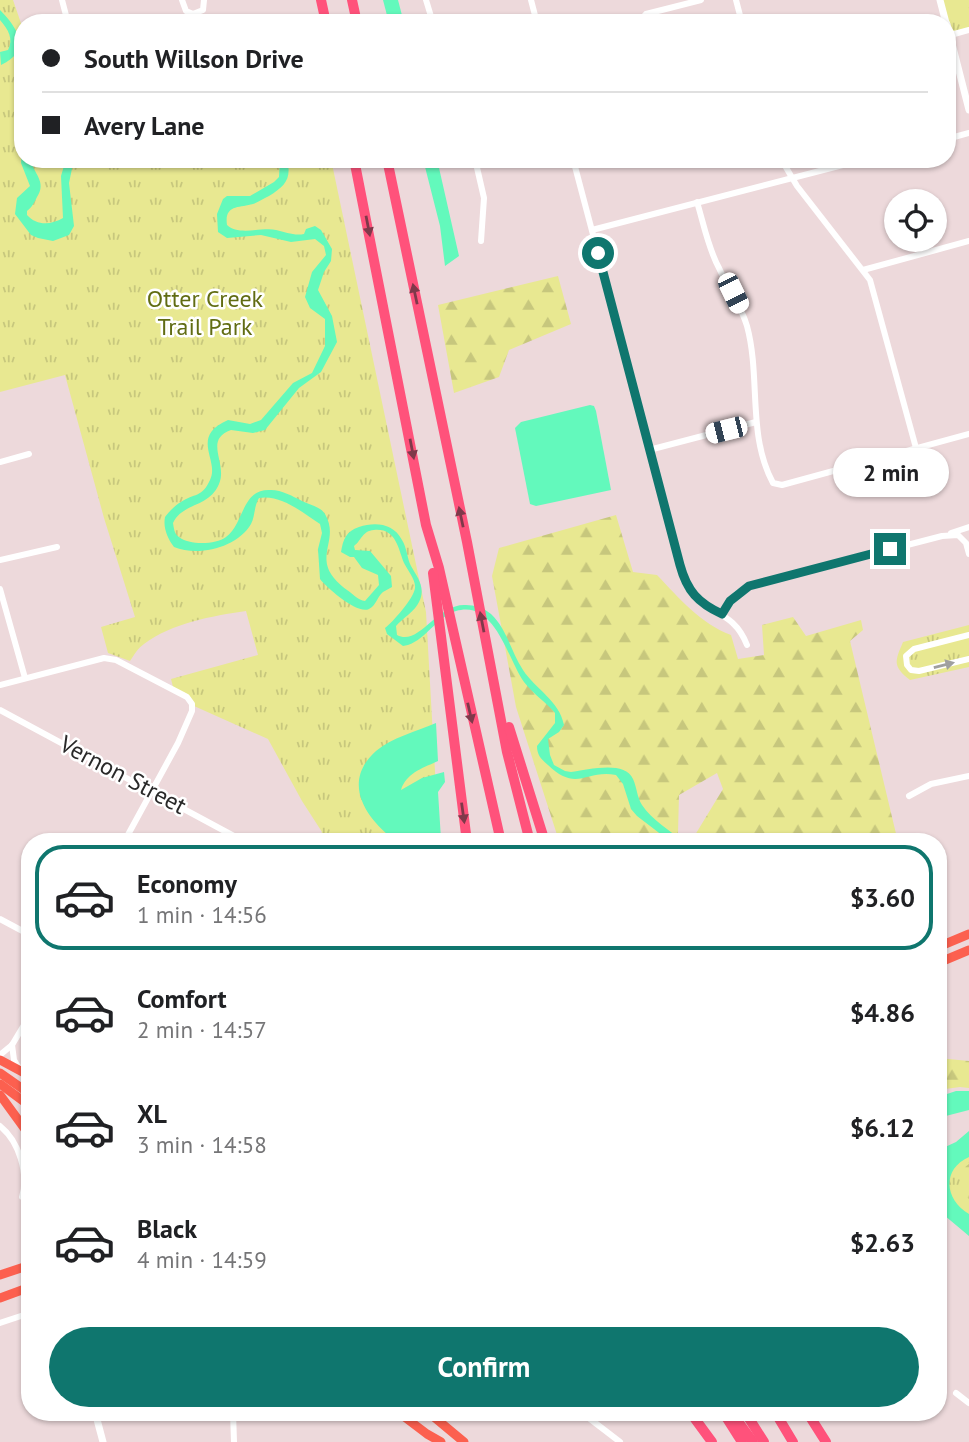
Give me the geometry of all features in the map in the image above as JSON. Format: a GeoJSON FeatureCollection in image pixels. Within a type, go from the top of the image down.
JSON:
{"type":"FeatureCollection","features":[{"type":"Feature","properties":{"kind":"highway"},"geometry":{"type":"LineString","coordinates":[[356,168],[436,568],[449,648],[466,833]]}},
{"type":"Feature","properties":{"kind":"highway"},"geometry":{"type":"LineString","coordinates":[[389,168],[513,778],[528,833]]}},
{"type":"Feature","properties":{"kind":"highway"},"geometry":{"type":"LineString","coordinates":[[449,648],[498,833]]}},
{"type":"Feature","properties":{"kind":"highway"},"geometry":{"type":"LineString","coordinates":[[490,660],[542,833]]}},
{"type":"Feature","properties":{"kind":"highway"},"geometry":{"type":"LineString","coordinates":[[697,1421],[712,1442]]}},
{"type":"Feature","properties":{"kind":"highway"},"geometry":{"type":"LineString","coordinates":[[729,1421],[742,1442]]}},
{"type":"Feature","properties":{"kind":"highway"},"geometry":{"type":"LineString","coordinates":[[737,1421],[752,1442]]}},
{"type":"Feature","properties":{"kind":"highway"},"geometry":{"type":"LineString","coordinates":[[751,1421],[764,1442]]}},
{"type":"Feature","properties":{"kind":"highway"},"geometry":{"type":"LineString","coordinates":[[780,1421],[793,1442]]}},
{"type":"Feature","properties":{"kind":"highway"},"geometry":{"type":"LineString","coordinates":[[813,1421],[826,1442]]}},
{"type":"Feature","properties":{"kind":"main road"},"geometry":{"type":"LineString","coordinates":[[947,943],[969,934]]}},
{"type":"Feature","properties":{"kind":"main road"},"geometry":{"type":"LineString","coordinates":[[947,959],[969,950]]}},
{"type":"Feature","properties":{"kind":"main road"},"geometry":{"type":"LineString","coordinates":[[0,1058],[21,1071]]}},
{"type":"Feature","properties":{"kind":"main road"},"geometry":{"type":"LineString","coordinates":[[0,1073],[21,1088]]}},
{"type":"Feature","properties":{"kind":"main road"},"geometry":{"type":"LineString","coordinates":[[0,1084],[21,1099]]}},
{"type":"Feature","properties":{"kind":"main road"},"geometry":{"type":"LineString","coordinates":[[0,1094],[21,1123]]}},
{"type":"Feature","properties":{"kind":"main road"},"geometry":{"type":"LineString","coordinates":[[0,1275],[21,1268]]}},
{"type":"Feature","properties":{"kind":"main road"},"geometry":{"type":"LineString","coordinates":[[0,1298],[21,1290]]}},
{"type":"Feature","properties":{"kind":"main road"},"geometry":{"type":"LineString","coordinates":[[410,1421],[443,1442]]}},
{"type":"Feature","properties":{"kind":"main road"},"geometry":{"type":"LineString","coordinates":[[419,1421],[443,1442]]}},
{"type":"Feature","properties":{"kind":"main road"},"geometry":{"type":"LineString","coordinates":[[439,1421],[464,1442]]}},
{"type":"Feature","properties":{"kind":"street"},"geometry":{"type":"LineString","coordinates":[[182,0],[186,10],[193,14],[203,10],[204,0]]}},
{"type":"Feature","properties":{"kind":"street"},"geometry":{"type":"LineString","coordinates":[[646,14],[701,0]]}},
{"type":"Feature","properties":{"kind":"street"},"geometry":{"type":"LineString","coordinates":[[956,64],[969,110]]}},
{"type":"Feature","properties":{"kind":"street"},"geometry":{"type":"LineString","coordinates":[[477,168],[484,198],[481,241]]}},
{"type":"Feature","properties":{"kind":"street"},"geometry":{"type":"LineString","coordinates":[[575,168],[685,582],[696,599],[722,614],[739,628],[747,645]]}},
{"type":"Feature","properties":{"kind":"street"},"geometry":{"type":"LineString","coordinates":[[787,168],[863,270],[874,293],[916,448]]}},
{"type":"Feature","properties":{"kind":"street"},"geometry":{"type":"LineString","coordinates":[[592,230],[831,168]]}},
{"type":"Feature","properties":{"kind":"street"},"geometry":{"type":"LineString","coordinates":[[697,202],[711,251],[747,326],[756,422],[765,470],[773,483],[782,485],[969,434]]}},
{"type":"Feature","properties":{"kind":"street"},"geometry":{"type":"LineString","coordinates":[[863,270],[969,241]]}},
{"type":"Feature","properties":{"kind":"street"},"geometry":{"type":"LineString","coordinates":[[649,450],[756,422]]}},
{"type":"Feature","properties":{"kind":"street"},"geometry":{"type":"LineString","coordinates":[[0,462],[29,454]]}},
{"type":"Feature","properties":{"kind":"street"},"geometry":{"type":"LineString","coordinates":[[722,614],[730,601],[749,586],[969,527]]}},
{"type":"Feature","properties":{"kind":"street"},"geometry":{"type":"LineString","coordinates":[[950,534],[961,537],[968,550]]}},
{"type":"Feature","properties":{"kind":"street"},"geometry":{"type":"LineString","coordinates":[[0,560],[57,547]]}},
{"type":"Feature","properties":{"kind":"street"},"geometry":{"type":"LineString","coordinates":[[0,589],[25,678]]}},
{"type":"Feature","properties":{"kind":"street"},"geometry":{"type":"LineString","coordinates":[[969,635],[914,649],[909,652],[906,660],[911,670],[919,671],[969,659]]}},
{"type":"Feature","properties":{"kind":"street"},"geometry":{"type":"LineString","coordinates":[[0,685],[104,658],[116,660],[187,697],[192,711],[178,743],[129,833]]}},
{"type":"Feature","properties":{"kind":"street","name":"Vernon Street"},"geometry":{"type":"LineString","coordinates":[[0,710],[228,833]]}},
{"type":"Feature","properties":{"kind":"street"},"geometry":{"type":"LineString","coordinates":[[909,796],[931,784],[969,776]]}},
{"type":"Feature","properties":{"kind":"street"},"geometry":{"type":"LineString","coordinates":[[0,919],[21,930]]}},
{"type":"Feature","properties":{"kind":"street"},"geometry":{"type":"LineString","coordinates":[[0,1058],[21,1030]]}},
{"type":"Feature","properties":{"kind":"street"},"geometry":{"type":"LineString","coordinates":[[12,1045],[14,1060],[21,1068]]}},
{"type":"Feature","properties":{"kind":"street"},"geometry":{"type":"LineString","coordinates":[[0,1126],[17,1147],[21,1168]]}},
{"type":"Feature","properties":{"kind":"street"},"geometry":{"type":"LineString","coordinates":[[0,1323],[21,1316]]}},
{"type":"Feature","properties":{"kind":"street"},"geometry":{"type":"LineString","coordinates":[[956,1394],[969,1403]]}},
{"type":"Feature","properties":{"kind":"street"},"geometry":{"type":"LineString","coordinates":[[97,1421],[103,1442]]}},
{"type":"Feature","properties":{"kind":"street"},"geometry":{"type":"LineString","coordinates":[[233,1421],[234,1442]]}},
{"type":"Feature","properties":{"kind":"street"},"geometry":{"type":"LineString","coordinates":[[593,1421],[620,1442]]}},
{"type":"Feature","properties":{"kind":"green space","name":"Otter Creek Trail Park"},"geometry":{"type":"Polygon","coordinates":[[[0,0],[13,0],[18,14],[14,14],[14,168],[333,168],[426,612],[438,833],[322,833],[268,739],[194,706],[173,687],[171,679],[258,655],[246,611],[206,618],[167,631],[142,646],[130,661],[108,653],[101,627],[135,617],[104,518],[65,375],[0,392],[0,0]]]}},
{"type":"Feature","properties":{"kind":"green space"},"geometry":{"type":"Polygon","coordinates":[[[940,0],[969,0],[969,30],[956,34],[956,14],[944,14],[940,0]]]}},
{"type":"Feature","properties":{"kind":"green space"},"geometry":{"type":"Polygon","coordinates":[[[558,276],[571,324],[509,350],[499,377],[454,393],[438,305],[558,276]]]}},
{"type":"Feature","properties":{"kind":"green space"},"geometry":{"type":"Polygon","coordinates":[[[616,515],[633,572],[657,575],[700,617],[731,635],[738,659],[764,655],[762,625],[793,617],[806,636],[861,620],[863,630],[850,641],[896,833],[696,833],[723,789],[717,773],[679,795],[678,833],[556,833],[516,707],[492,576],[499,548],[616,515]]]}},
{"type":"Feature","properties":{"kind":"green space"},"geometry":{"type":"Polygon","coordinates":[[[969,625],[969,667],[910,680],[900,671],[897,659],[903,642],[969,625]]]}},
{"type":"Feature","properties":{"kind":"green space"},"geometry":{"type":"Polygon","coordinates":[[[947,1059],[969,1061],[969,1088],[947,1089],[947,1059]]]}},
{"type":"Feature","properties":{"kind":"green space"},"geometry":{"type":"Polygon","coordinates":[[[969,1144],[969,1222],[947,1193],[947,1170],[969,1144]]]}},
{"type":"Feature","properties":{"kind":"green space"},"geometry":{"type":"Polygon","coordinates":[[[969,1164],[969,1199],[958,1172],[969,1164]]]}},
{"type":"Feature","properties":{"kind":"shaded area"},"geometry":{"type":"Polygon","coordinates":[[[383,0],[398,0],[402,14],[387,14],[383,0]]]}},
{"type":"Feature","properties":{"kind":"shaded area"},"geometry":{"type":"Polygon","coordinates":[[[0,10],[14,28],[14,55],[1,65],[0,52],[8,50],[10,38],[0,20],[0,10]]]}},
{"type":"Feature","properties":{"kind":"shaded area"},"geometry":{"type":"Polygon","coordinates":[[[23,168],[34,168],[41,187],[27,215],[40,223],[54,222],[63,218],[61,176],[63,168],[72,168],[69,183],[74,226],[69,235],[53,241],[31,235],[15,214],[17,198],[30,186],[23,168]]]}},
{"type":"Feature","properties":{"kind":"shaded area"},"geometry":{"type":"Polygon","coordinates":[[[280,168],[288,168],[286,181],[275,192],[253,204],[230,210],[227,225],[237,230],[270,229],[297,234],[304,234],[306,229],[315,226],[321,230],[332,249],[331,261],[318,290],[332,316],[337,342],[321,372],[299,388],[265,430],[253,433],[231,430],[223,434],[217,446],[221,476],[215,492],[177,516],[173,523],[174,531],[183,540],[195,543],[221,540],[232,531],[254,495],[261,491],[283,492],[323,511],[329,524],[329,570],[347,590],[365,601],[379,585],[378,575],[362,568],[354,557],[341,552],[344,540],[351,531],[365,525],[383,525],[394,530],[404,543],[422,592],[417,605],[396,626],[397,635],[413,635],[456,606],[472,606],[488,612],[501,627],[523,670],[561,716],[564,725],[548,739],[554,765],[571,772],[614,768],[629,773],[640,802],[672,833],[659,833],[637,816],[631,809],[623,784],[616,775],[567,778],[541,759],[537,746],[555,723],[555,713],[524,682],[499,634],[481,614],[469,610],[456,611],[408,645],[403,646],[387,634],[385,628],[407,603],[415,585],[398,545],[387,532],[370,531],[354,546],[355,550],[370,551],[391,576],[392,587],[383,592],[371,608],[364,610],[343,600],[320,579],[320,524],[275,499],[259,498],[251,524],[245,532],[227,544],[194,551],[174,547],[169,540],[165,517],[179,503],[201,492],[210,480],[210,434],[228,420],[250,424],[261,420],[293,383],[312,373],[325,346],[325,319],[310,308],[305,297],[312,272],[326,255],[324,246],[315,239],[291,242],[261,235],[227,238],[218,232],[217,214],[223,199],[227,196],[250,196],[279,177],[280,168]]]}},
{"type":"Feature","properties":{"kind":"shaded area"},"geometry":{"type":"Polygon","coordinates":[[[425,168],[439,168],[459,256],[445,266],[440,226],[425,168]]]}},
{"type":"Feature","properties":{"kind":"shaded area"},"geometry":{"type":"Polygon","coordinates":[[[594,406],[596,411],[611,490],[536,506],[530,504],[515,428],[521,422],[594,406]]]}},
{"type":"Feature","properties":{"kind":"shaded area"},"geometry":{"type":"Polygon","coordinates":[[[436,723],[438,761],[411,775],[401,790],[422,778],[444,772],[445,782],[438,792],[441,833],[386,833],[368,812],[362,800],[359,788],[365,763],[382,746],[436,723]]]}},
{"type":"Feature","properties":{"kind":"shaded area"},"geometry":{"type":"Polygon","coordinates":[[[969,1091],[969,1110],[947,1116],[947,1094],[969,1091]]]}},
{"type":"Feature","properties":{"kind":"shaded area"},"geometry":{"type":"Polygon","coordinates":[[[969,1131],[969,1157],[954,1169],[950,1184],[955,1200],[969,1214],[969,1236],[947,1218],[947,1146],[969,1131]]]}},
{"type":"Feature","properties":{"kind":"route"},"geometry":{"type":"LineString","coordinates":[[598,253],[680,565],[688,589],[696,599],[722,614],[736,594],[749,586],[890,549]]}}]}
